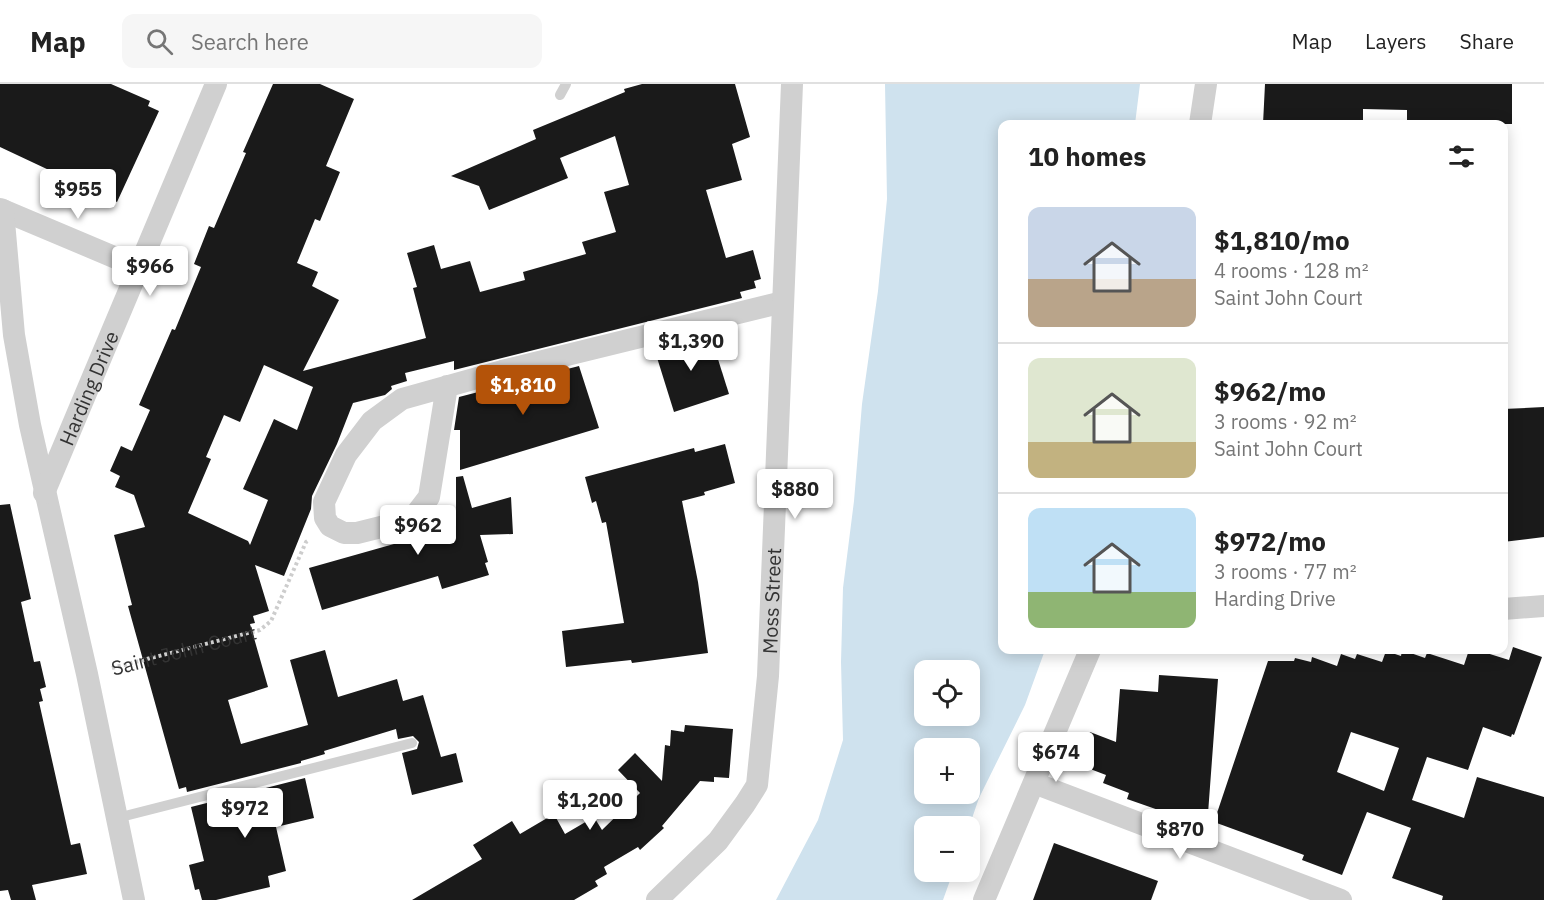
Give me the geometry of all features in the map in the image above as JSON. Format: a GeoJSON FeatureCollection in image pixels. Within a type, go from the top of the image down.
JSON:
{"type":"FeatureCollection","features":[{"type":"Feature","properties":{"kind":"street","name":"Harding Drive"},"geometry":{"type":"LineString","coordinates":[[44,493],[216,84]]}},
{"type":"Feature","properties":{"kind":"street","name":"Moss Street"},"geometry":{"type":"LineString","coordinates":[[657,900],[718,841],[757,785],[768,676],[792,84]]}},
{"type":"Feature","properties":{"kind":"street"},"geometry":{"type":"LineString","coordinates":[[1201,120],[1206,84]]}},
{"type":"Feature","properties":{"kind":"street","name":"Harding Drive"},"geometry":{"type":"LineString","coordinates":[[1,209],[14,335],[30,425],[87,674],[134,900]]}},
{"type":"Feature","properties":{"kind":"street"},"geometry":{"type":"LineString","coordinates":[[1,209],[140,268]]}},
{"type":"Feature","properties":{"kind":"street"},"geometry":{"type":"LineString","coordinates":[[447,386],[429,496],[416,514],[405,521],[357,533],[344,532],[330,526],[326,518],[324,502],[346,455],[372,421],[402,399],[447,386],[783,302]]}},
{"type":"Feature","properties":{"kind":"street"},"geometry":{"type":"LineString","coordinates":[[1508,609],[1544,606]]}},
{"type":"Feature","properties":{"kind":"street"},"geometry":{"type":"LineString","coordinates":[[984,900],[1088,654]]}},
{"type":"Feature","properties":{"kind":"street"},"geometry":{"type":"LineString","coordinates":[[1034,783],[1341,900]]}},
{"type":"Feature","properties":{"kind":"lane"},"geometry":{"type":"LineString","coordinates":[[560,95],[566,84]]}},
{"type":"Feature","properties":{"kind":"lane"},"geometry":{"type":"LineString","coordinates":[[117,818],[412,743]]}},
{"type":"Feature","properties":{"kind":"path","name":"Saint John Court"},"geometry":{"type":"LineString","coordinates":[[87,674],[260,630],[271,621],[306,542],[330,526]]}},
{"type":"Feature","properties":{"kind":"water"},"geometry":{"type":"Polygon","coordinates":[[[885,84],[1140,84],[1136,120],[998,120],[998,654],[1044,654],[1025,705],[980,796],[980,738],[914,738],[914,804],[977,804],[973,816],[914,816],[914,882],[949,882],[943,900],[776,900],[818,820],[843,740],[841,662],[843,588],[854,501],[862,404],[878,291],[887,199],[885,84]]]}},
{"type":"Feature","properties":{"kind":"building"},"geometry":{"type":"Polygon","coordinates":[[[0,84],[111,84],[150,101],[148,106],[159,111],[117,202],[0,147],[0,84]]]}},
{"type":"Feature","properties":{"kind":"building"},"geometry":{"type":"Polygon","coordinates":[[[273,84],[320,84],[354,99],[326,166],[340,172],[320,221],[315,219],[297,263],[318,272],[312,286],[339,300],[303,371],[426,338],[413,288],[417,287],[407,253],[434,245],[441,269],[470,261],[480,292],[525,280],[523,272],[586,254],[582,242],[616,232],[604,192],[629,185],[615,136],[560,158],[568,178],[489,210],[479,186],[451,176],[536,139],[533,130],[625,92],[624,89],[642,84],[735,84],[750,137],[732,144],[742,180],[706,190],[726,258],[753,250],[761,279],[754,281],[756,288],[740,292],[742,298],[454,370],[454,361],[405,373],[407,381],[391,386],[392,389],[385,395],[353,403],[337,444],[312,496],[311,509],[284,576],[255,565],[269,611],[253,616],[255,623],[250,624],[268,687],[228,700],[241,744],[308,725],[290,660],[325,650],[338,697],[397,679],[403,701],[423,695],[441,757],[456,753],[463,782],[412,795],[402,753],[417,749],[419,742],[413,736],[398,739],[396,729],[324,751],[325,754],[301,761],[301,763],[187,792],[186,787],[179,789],[128,606],[132,605],[114,535],[145,527],[134,495],[115,487],[120,476],[110,471],[121,446],[132,451],[150,410],[139,405],[172,329],[175,330],[201,267],[194,264],[209,226],[214,228],[246,153],[243,152],[273,84]],[[264,365],[240,422],[224,415],[206,457],[211,459],[188,513],[248,541],[250,545],[268,500],[243,489],[274,419],[297,430],[313,387],[264,365]]]}},
{"type":"Feature","properties":{"kind":"building"},"geometry":{"type":"Polygon","coordinates":[[[1265,84],[1512,84],[1512,124],[1508,124],[1508,120],[1407,120],[1407,110],[1363,109],[1363,120],[1263,120],[1265,84]]]}},
{"type":"Feature","properties":{"kind":"building"},"geometry":{"type":"Polygon","coordinates":[[[710,334],[729,394],[674,412],[654,348],[710,334]]]}},
{"type":"Feature","properties":{"kind":"building"},"geometry":{"type":"Polygon","coordinates":[[[579,366],[599,428],[460,470],[460,430],[454,430],[459,397],[579,366]]]}},
{"type":"Feature","properties":{"kind":"building"},"geometry":{"type":"Polygon","coordinates":[[[1544,407],[1544,537],[1508,541],[1508,409],[1544,407]]]}},
{"type":"Feature","properties":{"kind":"building"},"geometry":{"type":"Polygon","coordinates":[[[725,444],[735,483],[682,501],[698,582],[708,653],[632,663],[631,660],[566,667],[562,631],[624,623],[606,522],[602,523],[596,501],[592,503],[585,477],[694,448],[695,452],[725,444]]]}},
{"type":"Feature","properties":{"kind":"building"},"geometry":{"type":"Polygon","coordinates":[[[463,476],[472,508],[511,497],[513,534],[480,535],[488,562],[485,563],[489,575],[442,589],[438,576],[322,610],[309,568],[447,529],[450,542],[454,542],[456,477],[463,476]]]}},
{"type":"Feature","properties":{"kind":"building"},"geometry":{"type":"Polygon","coordinates":[[[10,504],[31,599],[21,602],[34,662],[40,661],[46,687],[40,689],[43,701],[39,702],[71,845],[80,843],[87,874],[32,885],[36,900],[11,900],[8,890],[0,891],[0,505],[10,504]]]}},
{"type":"Feature","properties":{"kind":"building"},"geometry":{"type":"Polygon","coordinates":[[[1513,647],[1542,657],[1514,735],[1512,734],[1511,737],[1483,727],[1468,770],[1427,757],[1412,800],[1464,818],[1477,777],[1544,797],[1544,900],[1442,900],[1443,896],[1392,878],[1411,828],[1367,812],[1342,875],[1302,860],[1304,855],[1214,822],[1268,661],[1294,661],[1295,658],[1311,662],[1312,657],[1337,666],[1341,654],[1355,659],[1357,654],[1382,662],[1385,654],[1401,656],[1401,654],[1414,654],[1425,658],[1427,654],[1430,654],[1464,665],[1468,654],[1490,654],[1509,660],[1513,647]],[[1351,732],[1337,772],[1384,791],[1399,748],[1351,732]]]}},
{"type":"Feature","properties":{"kind":"building"},"geometry":{"type":"Polygon","coordinates":[[[1159,675],[1218,679],[1207,827],[1127,799],[1129,793],[1103,783],[1106,775],[1077,764],[1090,732],[1116,742],[1120,689],[1158,692],[1159,675]]]}},
{"type":"Feature","properties":{"kind":"building"},"geometry":{"type":"Polygon","coordinates":[[[685,725],[733,729],[729,778],[714,777],[714,782],[700,781],[662,826],[664,828],[640,850],[638,847],[604,867],[607,874],[595,881],[598,886],[574,900],[412,900],[482,859],[473,845],[512,821],[520,834],[554,814],[565,834],[594,817],[602,830],[640,793],[618,770],[635,753],[662,781],[665,745],[670,746],[671,730],[684,732],[685,725]]]}},
{"type":"Feature","properties":{"kind":"building"},"geometry":{"type":"Polygon","coordinates":[[[305,778],[314,818],[276,827],[286,871],[268,876],[270,887],[216,900],[202,900],[199,889],[195,890],[189,865],[204,861],[191,807],[305,778]]]}},
{"type":"Feature","properties":{"kind":"building"},"geometry":{"type":"Polygon","coordinates":[[[1054,843],[1158,881],[1151,900],[1033,900],[1054,843]]]}}]}
